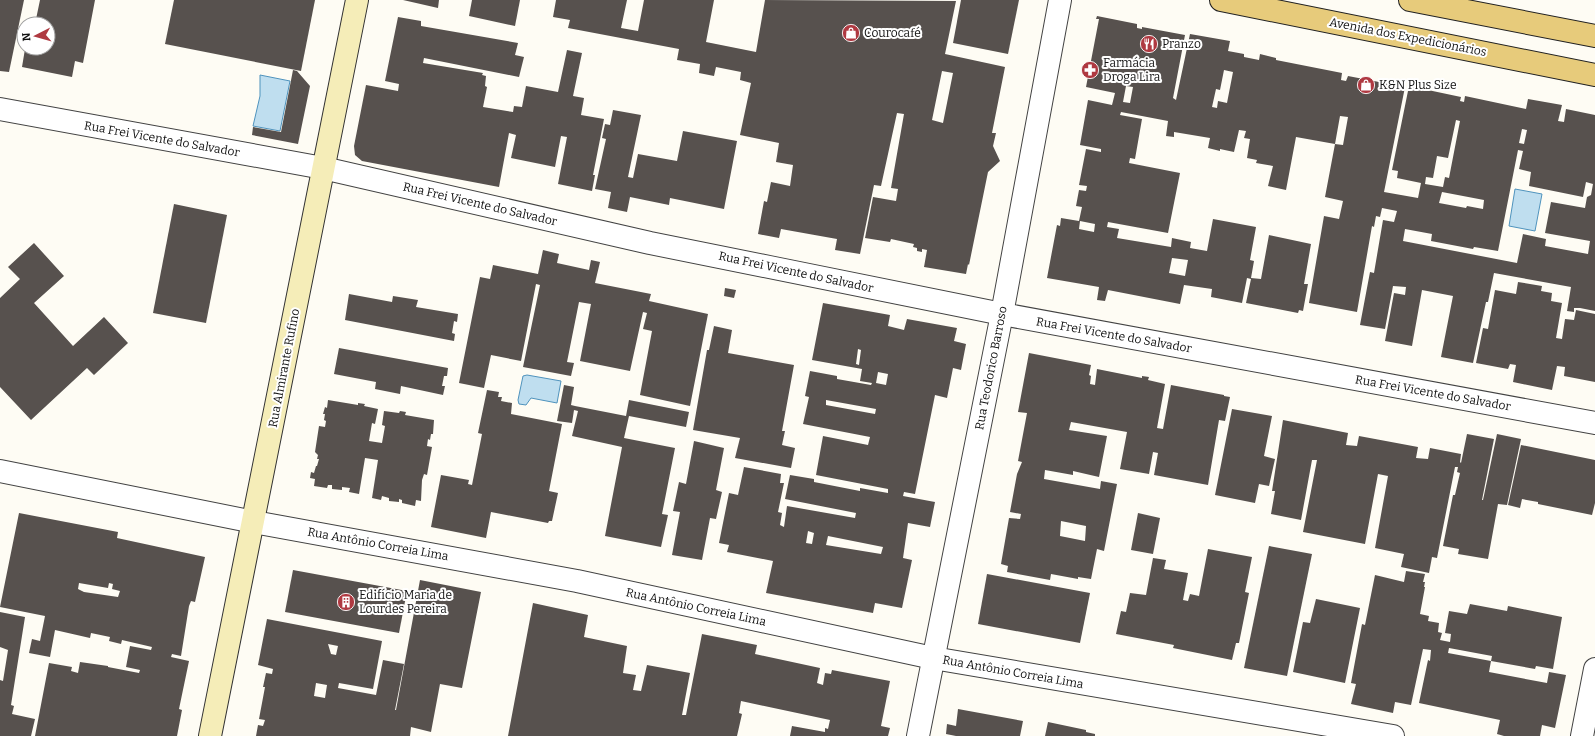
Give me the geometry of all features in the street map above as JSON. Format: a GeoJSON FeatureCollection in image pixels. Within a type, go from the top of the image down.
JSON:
{"type":"FeatureCollection","features":[{"type":"Feature","properties":{"kind":"main road","name":"Avenida dos Expedicionários"},"geometry":{"type":"LineString","coordinates":[[1221,0],[1595,75]]}},
{"type":"Feature","properties":{"kind":"main road"},"geometry":{"type":"LineString","coordinates":[[1410,0],[1595,36]]}},
{"type":"Feature","properties":{"kind":"street","name":"Rua Almirante Rufino"},"geometry":{"type":"LineString","coordinates":[[210,736],[254,522],[357,0]]}},
{"type":"Feature","properties":{"kind":"street","name":"Rua Teodorico Barroso"},"geometry":{"type":"LineString","coordinates":[[918,736],[1002,314],[1060,0]]}},
{"type":"Feature","properties":{"kind":"street","name":"Rua Frei Vicente do Salvador"},"geometry":{"type":"LineString","coordinates":[[0,109],[324,168],[650,242],[1002,314],[1595,423]]}},
{"type":"Feature","properties":{"kind":"street","name":"Rua Antônio Correia Lima"},"geometry":{"type":"LineString","coordinates":[[0,470],[254,522],[577,581],[933,658],[1393,736]]}},
{"type":"Feature","properties":{"kind":"street"},"geometry":{"type":"LineString","coordinates":[[1582,736],[1595,669]]}},
{"type":"Feature","properties":{"kind":"water"},"geometry":{"type":"Polygon","coordinates":[[[260,75],[290,81],[280,131],[253,126],[260,96],[260,75]]]}},
{"type":"Feature","properties":{"kind":"water"},"geometry":{"type":"Polygon","coordinates":[[[1515,189],[1542,194],[1535,231],[1509,226],[1515,189]]]}},
{"type":"Feature","properties":{"kind":"water"},"geometry":{"type":"Polygon","coordinates":[[[527,375],[561,381],[557,403],[531,398],[526,405],[519,404],[518,400],[523,376],[527,375]]]}},
{"type":"Feature","properties":{"kind":"building"},"geometry":{"type":"Polygon","coordinates":[[[0,0],[24,0],[21,16],[16,16],[16,38],[9,72],[0,71],[0,0]]]}},
{"type":"Feature","properties":{"kind":"building"},"geometry":{"type":"Polygon","coordinates":[[[40,0],[95,0],[83,63],[75,61],[72,77],[22,67],[24,56],[56,56],[56,16],[37,16],[40,0]]]}},
{"type":"Feature","properties":{"kind":"building"},"geometry":{"type":"Polygon","coordinates":[[[174,0],[315,0],[301,71],[165,44],[174,0]]]}},
{"type":"Feature","properties":{"kind":"building"},"geometry":{"type":"Polygon","coordinates":[[[403,0],[439,0],[438,8],[403,0]]]}},
{"type":"Feature","properties":{"kind":"building"},"geometry":{"type":"Polygon","coordinates":[[[472,0],[520,0],[515,26],[469,16],[472,0]]]}},
{"type":"Feature","properties":{"kind":"building"},"geometry":{"type":"Polygon","coordinates":[[[556,0],[627,0],[621,28],[638,31],[644,0],[714,0],[706,42],[756,52],[765,0],[956,1],[945,54],[1005,67],[992,133],[996,133],[993,146],[1000,161],[988,172],[966,274],[924,267],[927,250],[922,249],[922,252],[917,251],[917,248],[913,247],[914,244],[891,239],[890,242],[865,238],[873,197],[896,201],[898,189],[891,188],[904,114],[897,113],[881,186],[874,185],[860,254],[835,250],[837,239],[781,229],[779,238],[758,234],[764,201],[767,202],[771,182],[790,186],[793,165],[776,162],[779,143],[740,135],[751,83],[740,80],[741,72],[716,67],[714,76],[699,73],[700,64],[677,60],[679,49],[568,28],[570,20],[553,17],[556,0]],[[942,71],[932,120],[943,123],[953,73],[942,71]]]}},
{"type":"Feature","properties":{"kind":"building"},"geometry":{"type":"Polygon","coordinates":[[[961,0],[1019,0],[1008,54],[953,43],[961,0]]]}},
{"type":"Feature","properties":{"kind":"building"},"geometry":{"type":"Polygon","coordinates":[[[1097,16],[1137,24],[1137,28],[1142,29],[1142,27],[1185,35],[1173,98],[1176,100],[1190,34],[1230,41],[1228,51],[1244,54],[1244,57],[1259,60],[1260,54],[1276,58],[1276,60],[1342,73],[1341,80],[1346,81],[1348,76],[1405,87],[1384,192],[1418,198],[1421,183],[1397,178],[1398,171],[1392,170],[1409,86],[1461,97],[1460,101],[1464,102],[1465,96],[1526,109],[1528,99],[1562,105],[1558,121],[1564,122],[1566,109],[1595,115],[1595,311],[1574,308],[1574,312],[1567,311],[1571,287],[1494,273],[1488,302],[1486,302],[1473,363],[1441,357],[1453,296],[1422,290],[1412,346],[1385,341],[1394,293],[1405,295],[1406,287],[1393,286],[1385,329],[1360,325],[1370,272],[1374,273],[1383,220],[1394,222],[1397,211],[1382,208],[1380,217],[1376,216],[1374,227],[1372,226],[1357,312],[1309,303],[1324,216],[1339,219],[1343,201],[1325,197],[1335,144],[1296,137],[1286,190],[1268,186],[1273,166],[1256,163],[1257,160],[1247,158],[1250,139],[1244,138],[1246,131],[1239,130],[1234,152],[1220,149],[1220,151],[1208,148],[1210,138],[1174,132],[1174,137],[1166,136],[1168,121],[1121,112],[1120,115],[1142,119],[1135,159],[1130,158],[1129,163],[1180,173],[1168,233],[1108,222],[1107,227],[1119,229],[1117,238],[1171,247],[1172,238],[1191,242],[1190,248],[1207,251],[1213,219],[1256,227],[1250,260],[1254,261],[1251,278],[1261,279],[1269,235],[1311,244],[1304,284],[1308,284],[1303,311],[1299,310],[1298,313],[1246,303],[1251,279],[1247,278],[1242,303],[1211,297],[1212,289],[1184,285],[1180,304],[1108,290],[1105,301],[1097,300],[1099,287],[1047,278],[1057,225],[1060,226],[1061,218],[1079,221],[1082,207],[1076,206],[1079,190],[1086,191],[1087,186],[1079,185],[1086,149],[1101,152],[1101,149],[1080,145],[1088,100],[1112,105],[1115,93],[1086,87],[1099,19],[1096,19],[1097,16]],[[1224,70],[1220,90],[1216,89],[1212,107],[1217,108],[1218,101],[1227,103],[1233,72],[1224,70]],[[1126,86],[1123,102],[1130,103],[1133,87],[1126,86]],[[1340,116],[1335,144],[1343,145],[1348,117],[1340,116]],[[1456,120],[1448,158],[1437,156],[1433,178],[1426,177],[1425,184],[1443,187],[1445,177],[1449,178],[1460,121],[1456,120]],[[1522,129],[1519,143],[1524,144],[1527,130],[1522,129]],[[1518,150],[1498,251],[1474,247],[1473,249],[1431,241],[1432,234],[1405,229],[1403,241],[1517,263],[1523,234],[1546,239],[1545,246],[1588,254],[1590,241],[1545,233],[1551,202],[1585,208],[1587,197],[1591,195],[1593,184],[1586,182],[1583,197],[1529,186],[1531,172],[1519,169],[1523,151],[1518,150]],[[1442,192],[1439,203],[1466,208],[1467,206],[1483,209],[1484,200],[1442,192]],[[1080,221],[1079,229],[1094,232],[1095,224],[1080,221]],[[1172,258],[1169,273],[1185,276],[1188,260],[1172,258]]]}},
{"type":"Feature","properties":{"kind":"building"},"geometry":{"type":"Polygon","coordinates":[[[398,17],[421,21],[421,26],[518,43],[515,55],[524,57],[519,77],[424,58],[423,63],[483,73],[482,75],[486,76],[485,86],[487,87],[483,107],[513,112],[514,106],[522,107],[526,86],[558,92],[567,50],[582,53],[573,96],[584,98],[581,115],[604,119],[593,175],[595,175],[592,191],[558,184],[567,137],[561,136],[555,167],[511,158],[516,135],[509,133],[499,187],[362,161],[355,155],[354,146],[366,85],[398,91],[399,84],[385,81],[398,17]]]}},
{"type":"Feature","properties":{"kind":"building"},"geometry":{"type":"Polygon","coordinates":[[[293,70],[297,71],[310,86],[298,144],[252,135],[253,127],[281,132],[293,70]]]}},
{"type":"Feature","properties":{"kind":"building"},"geometry":{"type":"Polygon","coordinates":[[[613,110],[641,115],[628,177],[633,178],[638,154],[677,161],[683,131],[737,141],[724,209],[670,198],[669,205],[630,197],[627,212],[608,208],[611,192],[595,189],[606,139],[602,138],[605,124],[610,125],[613,110]]]}},
{"type":"Feature","properties":{"kind":"building"},"geometry":{"type":"Polygon","coordinates":[[[174,204],[227,215],[206,323],[153,313],[174,204]]]}},
{"type":"Feature","properties":{"kind":"building"},"geometry":{"type":"Polygon","coordinates":[[[34,243],[64,276],[34,303],[73,346],[104,317],[128,343],[94,375],[87,368],[31,420],[0,387],[0,298],[20,279],[8,267],[34,243]]]}},
{"type":"Feature","properties":{"kind":"building"},"geometry":{"type":"Polygon","coordinates":[[[543,250],[559,254],[557,263],[589,270],[591,260],[600,262],[595,283],[651,294],[649,301],[708,314],[690,406],[640,395],[652,331],[643,329],[647,313],[643,312],[630,371],[580,361],[591,304],[579,302],[567,362],[574,363],[571,376],[523,367],[540,285],[536,284],[521,361],[491,355],[484,388],[459,383],[480,277],[490,279],[493,265],[538,274],[543,250]]]}},
{"type":"Feature","properties":{"kind":"building"},"geometry":{"type":"Polygon","coordinates":[[[1518,282],[1542,286],[1541,291],[1552,293],[1551,301],[1562,303],[1556,338],[1562,339],[1565,319],[1574,320],[1576,310],[1595,314],[1595,382],[1564,376],[1565,367],[1557,366],[1552,390],[1513,382],[1516,365],[1510,364],[1508,369],[1476,363],[1483,328],[1488,329],[1495,290],[1516,294],[1518,282]]]}},
{"type":"Feature","properties":{"kind":"building"},"geometry":{"type":"Polygon","coordinates":[[[725,288],[736,290],[734,298],[724,296],[725,288]]]}},
{"type":"Feature","properties":{"kind":"building"},"geometry":{"type":"Polygon","coordinates":[[[349,294],[392,302],[393,296],[418,300],[416,307],[458,314],[457,322],[454,321],[452,333],[455,334],[454,341],[345,320],[349,294]]]}},
{"type":"Feature","properties":{"kind":"building"},"geometry":{"type":"Polygon","coordinates":[[[823,303],[890,315],[888,326],[904,330],[907,319],[957,328],[954,341],[966,344],[961,370],[953,368],[947,398],[935,395],[915,494],[904,492],[903,496],[935,502],[930,527],[908,523],[903,558],[912,560],[902,608],[875,603],[873,613],[766,593],[773,561],[727,552],[729,545],[719,543],[729,493],[738,495],[744,467],[781,474],[780,483],[784,483],[778,512],[782,513],[780,525],[784,527],[787,506],[855,518],[856,513],[785,499],[790,475],[814,479],[814,482],[860,491],[860,488],[888,493],[888,489],[816,475],[823,436],[868,445],[870,437],[803,424],[809,397],[805,396],[810,371],[837,376],[837,379],[871,385],[872,383],[860,381],[862,369],[812,360],[823,303]],[[858,349],[856,364],[859,365],[861,350],[858,349]],[[878,372],[876,383],[886,385],[888,374],[878,372]],[[826,400],[826,405],[875,414],[876,409],[826,400]],[[808,531],[806,543],[812,544],[814,533],[808,531]],[[828,536],[826,545],[881,554],[883,547],[828,536]]]}},
{"type":"Feature","properties":{"kind":"building"},"geometry":{"type":"Polygon","coordinates":[[[714,326],[732,330],[728,353],[794,365],[782,431],[785,431],[782,445],[795,448],[791,468],[735,458],[740,438],[693,430],[707,350],[709,350],[714,326]]]}},
{"type":"Feature","properties":{"kind":"building"},"geometry":{"type":"Polygon","coordinates":[[[339,348],[448,368],[447,376],[444,376],[442,386],[445,386],[443,395],[401,386],[400,394],[375,389],[376,382],[334,374],[339,348]]]}},
{"type":"Feature","properties":{"kind":"building"},"geometry":{"type":"Polygon","coordinates":[[[1029,353],[1091,365],[1089,375],[1091,376],[1090,384],[1095,385],[1097,369],[1142,378],[1142,376],[1149,377],[1148,380],[1165,384],[1157,428],[1163,429],[1171,385],[1230,397],[1225,421],[1219,420],[1208,485],[1154,475],[1158,453],[1153,452],[1149,474],[1120,469],[1127,432],[1071,422],[1069,430],[1107,436],[1099,477],[1073,471],[1073,475],[1045,470],[1044,479],[1100,489],[1101,481],[1117,484],[1104,551],[1097,549],[1091,579],[1078,577],[1078,579],[1051,574],[1050,580],[1007,572],[1008,566],[1001,564],[1009,518],[1020,519],[1021,514],[1010,512],[1017,474],[1022,462],[1018,461],[1027,413],[1018,412],[1029,353]],[[1061,521],[1060,536],[1085,541],[1086,526],[1061,521]]]}},
{"type":"Feature","properties":{"kind":"building"},"geometry":{"type":"Polygon","coordinates":[[[564,385],[574,387],[571,405],[575,406],[626,416],[629,400],[689,412],[686,427],[629,416],[624,438],[675,448],[662,514],[668,515],[661,547],[605,536],[622,447],[572,436],[578,411],[574,410],[572,423],[557,421],[564,385]]]}},
{"type":"Feature","properties":{"kind":"building"},"geometry":{"type":"Polygon","coordinates":[[[487,390],[499,392],[498,397],[502,397],[501,401],[512,403],[511,414],[562,424],[549,491],[558,493],[552,521],[549,521],[548,523],[491,512],[486,538],[431,527],[441,475],[469,480],[468,484],[472,485],[482,434],[478,433],[487,390]]]}},
{"type":"Feature","properties":{"kind":"building"},"geometry":{"type":"Polygon","coordinates":[[[328,400],[358,405],[358,403],[365,404],[364,406],[378,409],[375,424],[372,423],[369,441],[382,443],[385,426],[382,425],[384,411],[399,413],[400,411],[406,412],[405,415],[434,420],[433,434],[431,434],[430,440],[428,439],[427,446],[432,447],[427,475],[424,474],[422,480],[421,501],[416,500],[415,506],[402,503],[402,500],[399,499],[399,502],[389,501],[389,498],[382,496],[381,500],[372,498],[378,460],[365,458],[359,494],[349,492],[350,488],[342,487],[342,490],[332,489],[332,485],[328,485],[327,488],[314,486],[315,479],[310,478],[311,472],[314,473],[319,459],[317,459],[318,455],[315,452],[319,426],[325,427],[325,414],[323,414],[325,407],[327,408],[328,400]]]}},
{"type":"Feature","properties":{"kind":"building"},"geometry":{"type":"Polygon","coordinates":[[[1232,409],[1272,416],[1264,456],[1275,459],[1269,486],[1259,484],[1255,503],[1215,495],[1232,409]]]}},
{"type":"Feature","properties":{"kind":"building"},"geometry":{"type":"Polygon","coordinates":[[[1283,420],[1348,433],[1346,445],[1357,446],[1359,436],[1418,447],[1416,458],[1428,459],[1430,448],[1461,454],[1461,463],[1467,434],[1494,439],[1482,500],[1497,434],[1521,439],[1507,505],[1498,504],[1488,559],[1458,554],[1459,549],[1443,546],[1453,495],[1455,495],[1460,473],[1457,472],[1458,467],[1455,467],[1437,558],[1432,557],[1429,573],[1401,567],[1404,554],[1375,548],[1388,476],[1378,474],[1365,544],[1303,532],[1317,460],[1312,460],[1301,520],[1271,514],[1275,491],[1272,491],[1283,420]]]}},
{"type":"Feature","properties":{"kind":"building"},"geometry":{"type":"Polygon","coordinates":[[[694,441],[724,448],[716,490],[722,492],[716,519],[710,518],[702,560],[672,555],[680,512],[673,511],[679,482],[686,484],[694,441]]]}},
{"type":"Feature","properties":{"kind":"building"},"geometry":{"type":"Polygon","coordinates":[[[1521,445],[1595,460],[1595,503],[1592,515],[1538,504],[1538,502],[1522,499],[1520,508],[1508,505],[1521,445]]]}},
{"type":"Feature","properties":{"kind":"building"},"geometry":{"type":"Polygon","coordinates":[[[19,513],[118,532],[117,538],[205,557],[195,602],[191,601],[189,606],[181,656],[172,654],[171,657],[189,661],[179,709],[182,710],[177,736],[35,736],[49,663],[72,667],[71,671],[78,673],[80,662],[139,673],[140,670],[126,667],[130,646],[151,650],[152,647],[122,640],[121,644],[109,641],[110,637],[91,633],[90,638],[55,630],[50,657],[29,653],[32,639],[40,641],[45,616],[0,607],[19,513]],[[79,583],[78,589],[84,592],[118,597],[120,591],[112,589],[113,584],[109,583],[108,588],[79,583]]]}},
{"type":"Feature","properties":{"kind":"building"},"geometry":{"type":"Polygon","coordinates":[[[1138,513],[1160,518],[1153,554],[1131,550],[1138,513]]]}},
{"type":"Feature","properties":{"kind":"building"},"geometry":{"type":"Polygon","coordinates":[[[1269,546],[1312,554],[1287,676],[1244,668],[1269,546]]]}},
{"type":"Feature","properties":{"kind":"building"},"geometry":{"type":"Polygon","coordinates":[[[1208,549],[1252,557],[1245,592],[1249,593],[1239,643],[1236,643],[1232,660],[1173,648],[1174,645],[1116,634],[1121,611],[1126,612],[1130,593],[1146,595],[1153,558],[1166,560],[1164,569],[1188,573],[1183,600],[1188,601],[1190,594],[1199,596],[1208,549]]]}},
{"type":"Feature","properties":{"kind":"building","name":"Edifício Maria de Lourdes Pereira"},"geometry":{"type":"Polygon","coordinates":[[[293,570],[407,591],[399,633],[285,612],[293,570]]]}},
{"type":"Feature","properties":{"kind":"building"},"geometry":{"type":"Polygon","coordinates":[[[1406,571],[1425,574],[1423,582],[1425,582],[1425,587],[1420,614],[1429,616],[1428,621],[1439,623],[1438,632],[1442,633],[1440,640],[1450,642],[1451,634],[1445,633],[1449,611],[1467,614],[1470,604],[1507,611],[1508,606],[1562,617],[1553,669],[1536,666],[1535,669],[1491,661],[1489,672],[1547,683],[1549,672],[1566,675],[1555,728],[1542,725],[1540,736],[1504,736],[1497,734],[1500,720],[1419,703],[1428,660],[1430,661],[1431,650],[1423,649],[1411,705],[1395,702],[1393,713],[1351,704],[1356,684],[1351,683],[1362,624],[1365,625],[1375,575],[1404,582],[1406,571]],[[1449,648],[1448,653],[1491,661],[1492,656],[1449,648]]]}},
{"type":"Feature","properties":{"kind":"building"},"geometry":{"type":"Polygon","coordinates":[[[987,574],[1090,593],[1080,643],[978,624],[987,574]]]}},
{"type":"Feature","properties":{"kind":"building"},"geometry":{"type":"Polygon","coordinates":[[[420,580],[481,592],[462,688],[440,684],[431,732],[411,727],[410,736],[256,736],[258,725],[263,726],[265,720],[259,719],[266,673],[272,674],[273,669],[258,665],[267,619],[382,641],[373,689],[339,683],[338,688],[376,695],[383,660],[404,664],[396,710],[420,580]],[[328,644],[331,654],[336,655],[338,646],[328,644]],[[316,683],[314,696],[325,698],[327,685],[316,683]]]}},
{"type":"Feature","properties":{"kind":"building"},"geometry":{"type":"Polygon","coordinates":[[[1316,599],[1360,608],[1345,683],[1293,672],[1303,622],[1310,623],[1316,599]]]}},
{"type":"Feature","properties":{"kind":"building"},"geometry":{"type":"Polygon","coordinates":[[[533,603],[588,615],[584,637],[627,646],[623,673],[636,675],[633,690],[641,691],[647,665],[690,673],[682,715],[686,715],[702,634],[757,645],[755,654],[820,668],[817,683],[823,685],[825,673],[831,674],[832,670],[890,681],[881,726],[890,728],[888,736],[790,736],[792,726],[825,732],[825,728],[828,729],[830,720],[741,701],[739,713],[742,714],[737,736],[508,736],[533,603]]]}},
{"type":"Feature","properties":{"kind":"building"},"geometry":{"type":"Polygon","coordinates":[[[0,612],[25,617],[11,705],[14,706],[12,714],[35,719],[31,736],[0,736],[0,680],[3,681],[8,650],[0,647],[0,612]]]}},
{"type":"Feature","properties":{"kind":"building"},"geometry":{"type":"Polygon","coordinates":[[[958,709],[1023,721],[1020,736],[956,736],[946,734],[947,724],[956,726],[958,709]]]}},
{"type":"Feature","properties":{"kind":"building"},"geometry":{"type":"Polygon","coordinates":[[[1048,722],[1086,730],[1086,732],[1095,734],[1095,736],[1045,736],[1048,722]]]}},
{"type":"Feature","properties":{"kind":"place","name":"Courocafé"},"geometry":{"type":"Point","coordinates":[851,33]}},
{"type":"Feature","properties":{"kind":"place","name":"Pranzo"},"geometry":{"type":"Point","coordinates":[1149,44]}},
{"type":"Feature","properties":{"kind":"place","name":"Farmácia Droga Lira"},"geometry":{"type":"Point","coordinates":[1090,70]}},
{"type":"Feature","properties":{"kind":"place","name":"K&N Plus Size"},"geometry":{"type":"Point","coordinates":[1366,85]}},
{"type":"Feature","properties":{"kind":"place","name":"Edifício Maria de Lourdes Pereira"},"geometry":{"type":"Point","coordinates":[346,602]}}]}
